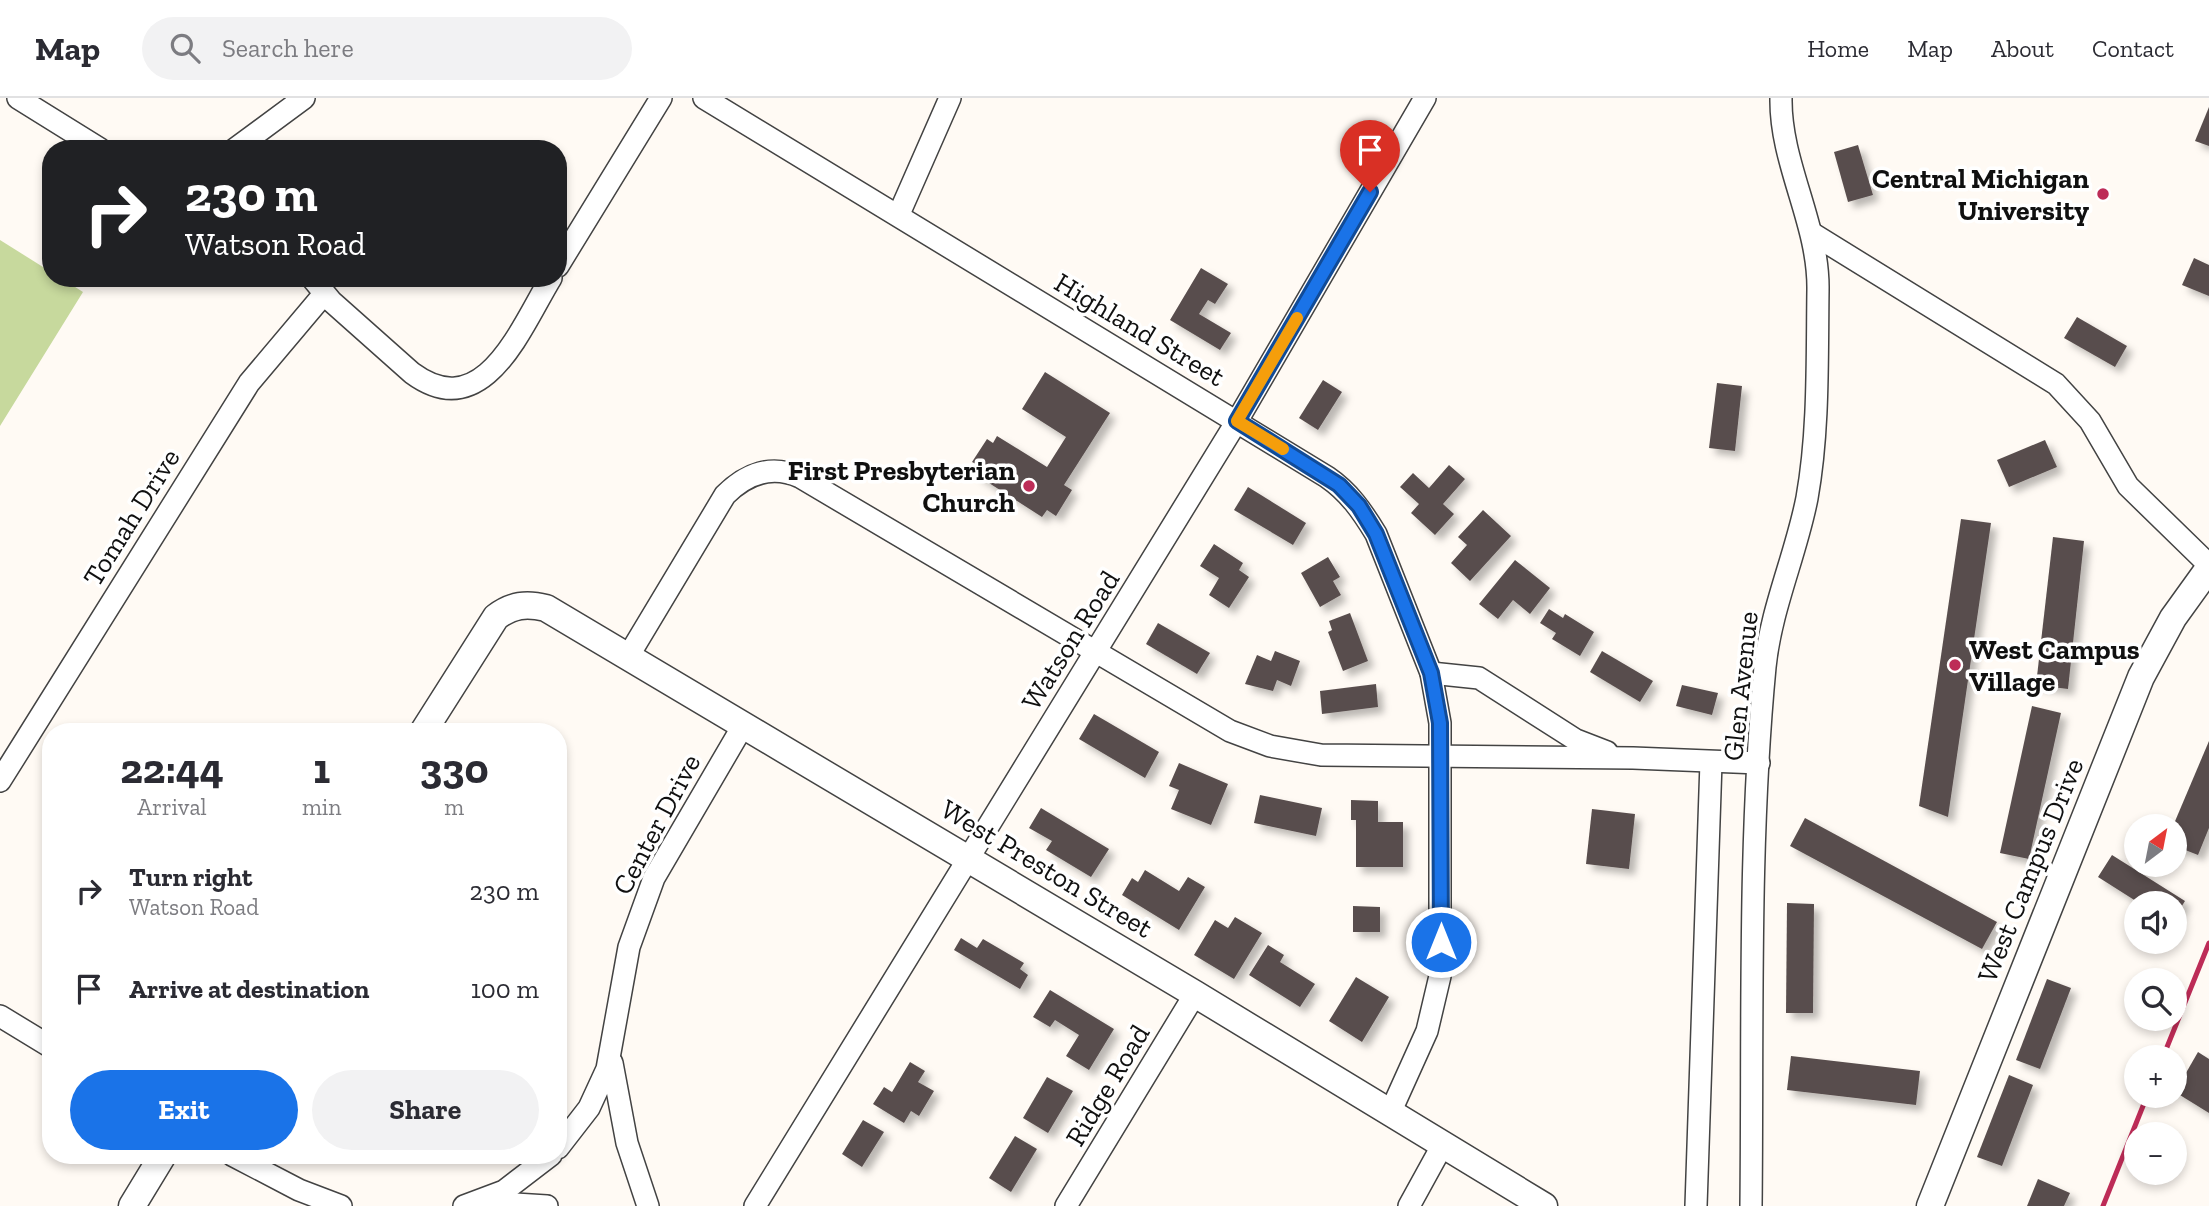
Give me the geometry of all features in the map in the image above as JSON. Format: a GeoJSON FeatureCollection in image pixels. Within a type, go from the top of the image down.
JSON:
{"type":"FeatureCollection","features":[{"type":"Feature","properties":{"kind":"street"},"geometry":{"type":"LineString","coordinates":[[18,98],[86,140]]}},
{"type":"Feature","properties":{"kind":"street"},"geometry":{"type":"LineString","coordinates":[[247,140],[304,98]]}},
{"type":"Feature","properties":{"kind":"street"},"geometry":{"type":"LineString","coordinates":[[567,251],[661,98]]}},
{"type":"Feature","properties":{"kind":"street","name":"Highland Street"},"geometry":{"type":"LineString","coordinates":[[704,98],[1237,421],[1339,485],[1359,506],[1376,534],[1431,673],[1438,705],[1441,942],[1438,989],[1422,1044],[1390,1113]]}},
{"type":"Feature","properties":{"kind":"street"},"geometry":{"type":"LineString","coordinates":[[899,214],[950,98]]}},
{"type":"Feature","properties":{"kind":"street","name":"Watson Road"},"geometry":{"type":"LineString","coordinates":[[755,1206],[1237,421],[1425,98]]}},
{"type":"Feature","properties":{"kind":"street","name":"Glen Avenue"},"geometry":{"type":"LineString","coordinates":[[1751,1206],[1759,764],[1770,636],[1801,523],[1811,475],[1818,290],[1813,234],[1786,143],[1781,98]]}},
{"type":"Feature","properties":{"kind":"street"},"geometry":{"type":"LineString","coordinates":[[1813,234],[2056,384],[2090,421],[2128,486],[2209,567]]}},
{"type":"Feature","properties":{"kind":"street","name":"Tomah Drive"},"geometry":{"type":"LineString","coordinates":[[0,781],[243,391],[317,287]]}},
{"type":"Feature","properties":{"kind":"street"},"geometry":{"type":"LineString","coordinates":[[319,287],[419,378],[453,388],[477,384],[489,374],[545,287]]}},
{"type":"Feature","properties":{"kind":"street"},"geometry":{"type":"LineString","coordinates":[[629,655],[724,495],[748,477],[768,471],[800,477],[1230,730],[1270,746],[1321,755],[1633,758],[1759,764]]}},
{"type":"Feature","properties":{"kind":"street","name":"West Campus Drive"},"geometry":{"type":"LineString","coordinates":[[1930,1206],[2141,677],[2179,609],[2209,567]]}},
{"type":"Feature","properties":{"kind":"street","name":"West Preston Street"},"geometry":{"type":"LineString","coordinates":[[429,723],[490,623],[510,607],[528,605],[546,608],[1195,994],[1544,1206]]}},
{"type":"Feature","properties":{"kind":"street"},"geometry":{"type":"LineString","coordinates":[[1431,673],[1479,678],[1576,740],[1593,748],[1633,758]]}},
{"type":"Feature","properties":{"kind":"street","name":"Center Drive"},"geometry":{"type":"LineString","coordinates":[[567,1136],[589,1108],[611,1054],[621,982],[644,900],[672,844],[744,724]]}},
{"type":"Feature","properties":{"kind":"street","name":"Glen Avenue"},"geometry":{"type":"LineString","coordinates":[[1696,1206],[1711,762]]}},
{"type":"Feature","properties":{"kind":"street","name":"Ridge Road"},"geometry":{"type":"LineString","coordinates":[[1066,1206],[1195,994]]}},
{"type":"Feature","properties":{"kind":"street"},"geometry":{"type":"LineString","coordinates":[[0,1016],[42,1042]]}},
{"type":"Feature","properties":{"kind":"street"},"geometry":{"type":"LineString","coordinates":[[611,1054],[624,1129],[648,1206]]}},
{"type":"Feature","properties":{"kind":"street"},"geometry":{"type":"LineString","coordinates":[[1409,1206],[1442,1146]]}},
{"type":"Feature","properties":{"kind":"street"},"geometry":{"type":"LineString","coordinates":[[132,1206],[158,1164]]}},
{"type":"Feature","properties":{"kind":"street"},"geometry":{"type":"LineString","coordinates":[[249,1164],[299,1190],[341,1206]]}},
{"type":"Feature","properties":{"kind":"street"},"geometry":{"type":"LineString","coordinates":[[471,1204],[504,1191],[539,1164]]}},
{"type":"Feature","properties":{"kind":"street"},"geometry":{"type":"LineString","coordinates":[[471,1204],[547,1206]]}},
{"type":"Feature","properties":{"kind":"green space"},"geometry":{"type":"Polygon","coordinates":[[[0,240],[42,266],[42,287],[75,287],[83,292],[0,426],[0,240]]]}},
{"type":"Feature","properties":{"kind":"building"},"geometry":{"type":"Polygon","coordinates":[[[2209,107],[2209,146],[2195,141],[2209,107]]]}},
{"type":"Feature","properties":{"kind":"building"},"geometry":{"type":"Polygon","coordinates":[[[1858,145],[1873,195],[1848,202],[1834,152],[1858,145]]]}},
{"type":"Feature","properties":{"kind":"building"},"geometry":{"type":"Polygon","coordinates":[[[2194,258],[2209,265],[2209,296],[2182,285],[2194,258]]]}},
{"type":"Feature","properties":{"kind":"building"},"geometry":{"type":"Polygon","coordinates":[[[1201,268],[1228,284],[1215,304],[1208,300],[1199,314],[1231,333],[1220,350],[1170,320],[1201,268]]]}},
{"type":"Feature","properties":{"kind":"building"},"geometry":{"type":"Polygon","coordinates":[[[2077,317],[2127,346],[2115,367],[2064,338],[2077,317]]]}},
{"type":"Feature","properties":{"kind":"building"},"geometry":{"type":"Polygon","coordinates":[[[1045,372],[1110,413],[1064,485],[1072,490],[1056,516],[1047,510],[1042,517],[975,474],[980,466],[972,462],[987,439],[993,443],[997,436],[1047,467],[1066,437],[1022,409],[1045,372]]]}},
{"type":"Feature","properties":{"kind":"building"},"geometry":{"type":"Polygon","coordinates":[[[1323,380],[1342,392],[1318,430],[1299,418],[1323,380]]]}},
{"type":"Feature","properties":{"kind":"building"},"geometry":{"type":"Polygon","coordinates":[[[1717,383],[1742,386],[1735,451],[1709,448],[1717,383]]]}},
{"type":"Feature","properties":{"kind":"building"},"geometry":{"type":"Polygon","coordinates":[[[2045,440],[2057,467],[2009,487],[1997,460],[2045,440]]]}},
{"type":"Feature","properties":{"kind":"building"},"geometry":{"type":"Polygon","coordinates":[[[1449,465],[1465,479],[1443,504],[1454,514],[1435,535],[1411,513],[1419,504],[1400,487],[1413,473],[1429,488],[1449,465]]]}},
{"type":"Feature","properties":{"kind":"building"},"geometry":{"type":"Polygon","coordinates":[[[1248,487],[1306,523],[1293,545],[1234,510],[1248,487]]]}},
{"type":"Feature","properties":{"kind":"building"},"geometry":{"type":"Polygon","coordinates":[[[1483,510],[1511,536],[1470,581],[1451,563],[1467,545],[1458,537],[1483,510]]]}},
{"type":"Feature","properties":{"kind":"building","name":"West Campus Village"},"geometry":{"type":"Polygon","coordinates":[[[1961,519],[1991,523],[1948,817],[1919,806],[1961,519]]]}},
{"type":"Feature","properties":{"kind":"building","name":"West Campus Village"},"geometry":{"type":"Polygon","coordinates":[[[2053,537],[2084,541],[2068,689],[2036,685],[2053,537]]]}},
{"type":"Feature","properties":{"kind":"building"},"geometry":{"type":"Polygon","coordinates":[[[1214,544],[1243,563],[1239,570],[1249,577],[1229,608],[1209,595],[1219,578],[1200,566],[1214,544]]]}},
{"type":"Feature","properties":{"kind":"building"},"geometry":{"type":"Polygon","coordinates":[[[1328,557],[1340,577],[1333,581],[1341,595],[1320,607],[1301,573],[1328,557]]]}},
{"type":"Feature","properties":{"kind":"building"},"geometry":{"type":"Polygon","coordinates":[[[1515,560],[1550,588],[1530,614],[1513,600],[1498,619],[1479,604],[1515,560]]]}},
{"type":"Feature","properties":{"kind":"building"},"geometry":{"type":"Polygon","coordinates":[[[1549,609],[1563,618],[1565,614],[1594,632],[1580,656],[1552,639],[1556,633],[1540,623],[1549,609]]]}},
{"type":"Feature","properties":{"kind":"building"},"geometry":{"type":"Polygon","coordinates":[[[1350,613],[1368,661],[1343,671],[1328,632],[1332,630],[1329,621],[1350,613]]]}},
{"type":"Feature","properties":{"kind":"building"},"geometry":{"type":"Polygon","coordinates":[[[1158,623],[1210,653],[1197,674],[1146,644],[1158,623]]]}},
{"type":"Feature","properties":{"kind":"building"},"geometry":{"type":"Polygon","coordinates":[[[1275,651],[1300,661],[1291,686],[1277,680],[1273,691],[1245,684],[1257,655],[1271,661],[1275,651]]]}},
{"type":"Feature","properties":{"kind":"building"},"geometry":{"type":"Polygon","coordinates":[[[1602,651],[1653,681],[1640,702],[1590,672],[1602,651]]]}},
{"type":"Feature","properties":{"kind":"building"},"geometry":{"type":"Polygon","coordinates":[[[1376,684],[1378,707],[1322,714],[1320,691],[1376,684]]]}},
{"type":"Feature","properties":{"kind":"building"},"geometry":{"type":"Polygon","coordinates":[[[1682,685],[1718,693],[1712,715],[1676,706],[1682,685]]]}},
{"type":"Feature","properties":{"kind":"building","name":"West Campus Village"},"geometry":{"type":"Polygon","coordinates":[[[2032,706],[2061,713],[2029,859],[2000,853],[2032,706]]]}},
{"type":"Feature","properties":{"kind":"building"},"geometry":{"type":"Polygon","coordinates":[[[1094,714],[1159,752],[1145,778],[1079,739],[1094,714]]]}},
{"type":"Feature","properties":{"kind":"building","name":"West Campus Village"},"geometry":{"type":"Polygon","coordinates":[[[2209,741],[2209,828],[2198,855],[2188,851],[2188,814],[2178,814],[2209,741]]]}},
{"type":"Feature","properties":{"kind":"building"},"geometry":{"type":"Polygon","coordinates":[[[1179,763],[1228,784],[1211,825],[1171,809],[1179,790],[1169,786],[1179,763]]]}},
{"type":"Feature","properties":{"kind":"building"},"geometry":{"type":"Polygon","coordinates":[[[1260,795],[1322,808],[1316,836],[1254,823],[1260,795]]]}},
{"type":"Feature","properties":{"kind":"building"},"geometry":{"type":"Polygon","coordinates":[[[1351,800],[1378,801],[1378,822],[1403,822],[1403,867],[1356,867],[1356,820],[1351,820],[1351,800]]]}},
{"type":"Feature","properties":{"kind":"building"},"geometry":{"type":"Polygon","coordinates":[[[1041,808],[1109,849],[1091,877],[1046,850],[1052,841],[1029,828],[1041,808]]]}},
{"type":"Feature","properties":{"kind":"building"},"geometry":{"type":"Polygon","coordinates":[[[1592,809],[1635,814],[1629,869],[1586,864],[1592,809]]]}},
{"type":"Feature","properties":{"kind":"building"},"geometry":{"type":"Polygon","coordinates":[[[1805,818],[1997,922],[1982,949],[1790,846],[1805,818]]]}},
{"type":"Feature","properties":{"kind":"building"},"geometry":{"type":"Polygon","coordinates":[[[2112,855],[2124,863],[2124,877],[2147,877],[2169,891],[2124,891],[2124,893],[2098,877],[2112,855]]]}},
{"type":"Feature","properties":{"kind":"building"},"geometry":{"type":"Polygon","coordinates":[[[1145,870],[1179,891],[1188,877],[1205,887],[1179,930],[1122,895],[1132,878],[1138,882],[1145,870]]]}},
{"type":"Feature","properties":{"kind":"building"},"geometry":{"type":"Polygon","coordinates":[[[1787,903],[1814,904],[1813,1013],[1786,1013],[1787,903]]]}},
{"type":"Feature","properties":{"kind":"building"},"geometry":{"type":"Polygon","coordinates":[[[1353,906],[1380,907],[1380,932],[1353,932],[1353,906]]]}},
{"type":"Feature","properties":{"kind":"building"},"geometry":{"type":"Polygon","coordinates":[[[1235,917],[1262,933],[1234,979],[1194,955],[1215,920],[1228,928],[1235,917]]]}},
{"type":"Feature","properties":{"kind":"building"},"geometry":{"type":"Polygon","coordinates":[[[961,938],[977,948],[983,939],[1024,963],[1020,969],[1028,975],[1020,989],[954,950],[961,938]]]}},
{"type":"Feature","properties":{"kind":"building"},"geometry":{"type":"Polygon","coordinates":[[[1268,945],[1284,955],[1280,962],[1315,984],[1300,1007],[1249,975],[1268,945]]]}},
{"type":"Feature","properties":{"kind":"building"},"geometry":{"type":"Polygon","coordinates":[[[1356,977],[1389,997],[1362,1042],[1329,1021],[1356,977]]]}},
{"type":"Feature","properties":{"kind":"building"},"geometry":{"type":"Polygon","coordinates":[[[2047,979],[2071,988],[2040,1069],[2016,1060],[2047,979]]]}},
{"type":"Feature","properties":{"kind":"building"},"geometry":{"type":"Polygon","coordinates":[[[1050,990],[1114,1029],[1089,1070],[1066,1056],[1079,1035],[1055,1020],[1050,1027],[1033,1017],[1050,990]]]}},
{"type":"Feature","properties":{"kind":"building"},"geometry":{"type":"Polygon","coordinates":[[[2198,1052],[2209,1059],[2209,1113],[2187,1099],[2187,1071],[2198,1052]]]}},
{"type":"Feature","properties":{"kind":"building"},"geometry":{"type":"Polygon","coordinates":[[[1791,1056],[1920,1071],[1916,1105],[1787,1090],[1791,1056]]]}},
{"type":"Feature","properties":{"kind":"building"},"geometry":{"type":"Polygon","coordinates":[[[910,1062],[925,1071],[918,1082],[934,1091],[919,1116],[911,1111],[904,1123],[873,1104],[884,1087],[892,1092],[910,1062]]]}},
{"type":"Feature","properties":{"kind":"building"},"geometry":{"type":"Polygon","coordinates":[[[2009,1075],[2033,1085],[2002,1166],[1977,1157],[2009,1075]]]}},
{"type":"Feature","properties":{"kind":"building"},"geometry":{"type":"Polygon","coordinates":[[[1047,1077],[1073,1091],[1048,1133],[1023,1118],[1047,1077]]]}},
{"type":"Feature","properties":{"kind":"building"},"geometry":{"type":"Polygon","coordinates":[[[863,1120],[884,1132],[862,1167],[842,1154],[863,1120]]]}},
{"type":"Feature","properties":{"kind":"building"},"geometry":{"type":"Polygon","coordinates":[[[1015,1136],[1037,1149],[1011,1192],[989,1178],[1015,1136]]]}},
{"type":"Feature","properties":{"kind":"building"},"geometry":{"type":"Polygon","coordinates":[[[2038,1179],[2070,1193],[2064,1206],[2027,1206],[2038,1179]]]}},
{"type":"Feature","properties":{"kind":"railway"},"geometry":{"type":"LineString","coordinates":[[2168,1045],[2209,943]]}},
{"type":"Feature","properties":{"kind":"railway"},"geometry":{"type":"LineString","coordinates":[[2103,1206],[2142,1108]]}},
{"type":"Feature","properties":{"kind":"slow traffic"},"geometry":{"type":"LineString","coordinates":[[1283,449],[1237,421],[1297,318]]}},
{"type":"Feature","properties":{"kind":"place","name":"Central Michigan University"},"geometry":{"type":"Point","coordinates":[2103,194]}},
{"type":"Feature","properties":{"kind":"place","name":"First Presbyterian Church"},"geometry":{"type":"Point","coordinates":[1029,486]}},
{"type":"Feature","properties":{"kind":"place","name":"West Campus Village"},"geometry":{"type":"Point","coordinates":[1955,665]}},
{"type":"Feature","properties":{"kind":"route"},"geometry":{"type":"LineString","coordinates":[[1370,192],[1237,421],[1339,485],[1359,506],[1376,534],[1431,673],[1440,723],[1441,942]]}}]}
